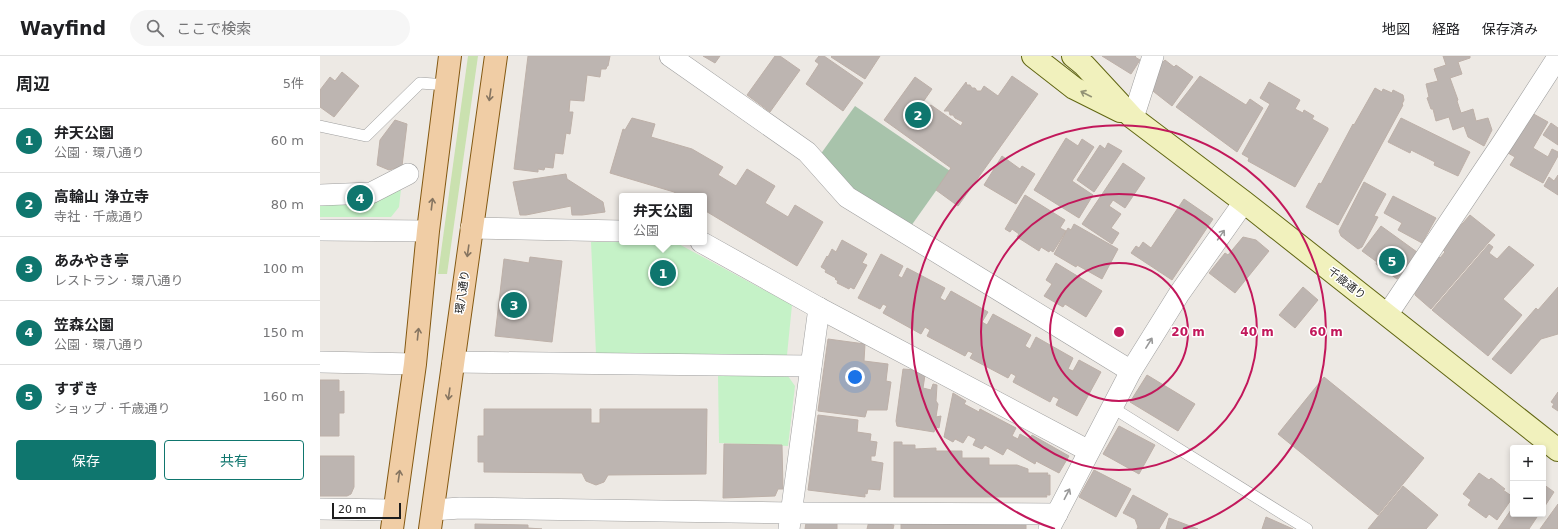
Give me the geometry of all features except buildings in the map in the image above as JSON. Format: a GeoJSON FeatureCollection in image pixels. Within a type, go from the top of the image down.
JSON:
{"type":"FeatureCollection","features":[{"type":"Feature","properties":{"kind":"main road"},"geometry":{"type":"LineString","coordinates":[[393,520],[415,364],[428,231],[450,56]]}},
{"type":"Feature","properties":{"kind":"main road","name":"環八通り"},"geometry":{"type":"LineString","coordinates":[[432,519],[471,228],[496,56]]}},
{"type":"Feature","properties":{"kind":"street"},"geometry":{"type":"LineString","coordinates":[[670,56],[807,152],[847,196],[1131,371]]}},
{"type":"Feature","properties":{"kind":"street","name":"千歳通り"},"geometry":{"type":"LineString","coordinates":[[1033,56],[1074,88],[1133,118]]}},
{"type":"Feature","properties":{"kind":"street","name":"千歳通り"},"geometry":{"type":"LineString","coordinates":[[1073,56],[1133,118],[1244,202],[1558,450]]}},
{"type":"Feature","properties":{"kind":"street"},"geometry":{"type":"LineString","coordinates":[[1133,118],[1153,56]]}},
{"type":"Feature","properties":{"kind":"street"},"geometry":{"type":"LineString","coordinates":[[1387,315],[1557,61]]}},
{"type":"Feature","properties":{"kind":"street"},"geometry":{"type":"LineString","coordinates":[[320,195],[371,193],[408,174]]}},
{"type":"Feature","properties":{"kind":"street"},"geometry":{"type":"LineString","coordinates":[[432,519],[460,508],[790,521],[1053,521],[1131,371],[1179,294],[1244,202]]}},
{"type":"Feature","properties":{"kind":"street"},"geometry":{"type":"LineString","coordinates":[[471,228],[619,231]]}},
{"type":"Feature","properties":{"kind":"street"},"geometry":{"type":"LineString","coordinates":[[320,230],[428,231]]}},
{"type":"Feature","properties":{"kind":"street"},"geometry":{"type":"LineString","coordinates":[[706,245],[820,308],[1089,451]]}},
{"type":"Feature","properties":{"kind":"street"},"geometry":{"type":"LineString","coordinates":[[790,521],[810,366],[820,308]]}},
{"type":"Feature","properties":{"kind":"street"},"geometry":{"type":"LineString","coordinates":[[320,362],[415,364]]}},
{"type":"Feature","properties":{"kind":"street"},"geometry":{"type":"LineString","coordinates":[[453,362],[810,366]]}},
{"type":"Feature","properties":{"kind":"street"},"geometry":{"type":"LineString","coordinates":[[320,509],[393,520]]}},
{"type":"Feature","properties":{"kind":"lane"},"geometry":{"type":"LineString","coordinates":[[320,126],[366,136],[420,83],[446,85]]}},
{"type":"Feature","properties":{"kind":"lane"},"geometry":{"type":"LineString","coordinates":[[1112,408],[1307,529]]}},
{"type":"Feature","properties":{"kind":"green space"},"geometry":{"type":"Polygon","coordinates":[[[468,56],[478,56],[447,274],[438,274],[468,56]]]}},
{"type":"Feature","properties":{"kind":"green space"},"geometry":{"type":"Polygon","coordinates":[[[855,106],[950,171],[911,226],[851,191],[820,155],[855,106]]]}},
{"type":"Feature","properties":{"kind":"green space"},"geometry":{"type":"Polygon","coordinates":[[[402,180],[399,207],[391,217],[320,217],[320,188],[402,180]]]}},
{"type":"Feature","properties":{"kind":"green space"},"geometry":{"type":"Polygon","coordinates":[[[591,242],[619,242],[619,245],[681,245],[792,305],[787,355],[596,354],[591,242]]]}},
{"type":"Feature","properties":{"kind":"green space"},"geometry":{"type":"Polygon","coordinates":[[[718,376],[788,376],[795,386],[788,446],[719,443],[718,376]]]}},
{"type":"Feature","properties":{"kind":"place","name":"高輪山 浄立寺"},"geometry":{"type":"Point","coordinates":[918,115]}},
{"type":"Feature","properties":{"kind":"place","name":"笠森公園"},"geometry":{"type":"Point","coordinates":[360,198]}},
{"type":"Feature","properties":{"kind":"place","name":"すずき"},"geometry":{"type":"Point","coordinates":[1392,261]}},
{"type":"Feature","properties":{"kind":"place","name":"弁天公園"},"geometry":{"type":"Point","coordinates":[663,273]}},
{"type":"Feature","properties":{"kind":"place","name":"あみやき亭"},"geometry":{"type":"Point","coordinates":[514,305]}}]}
